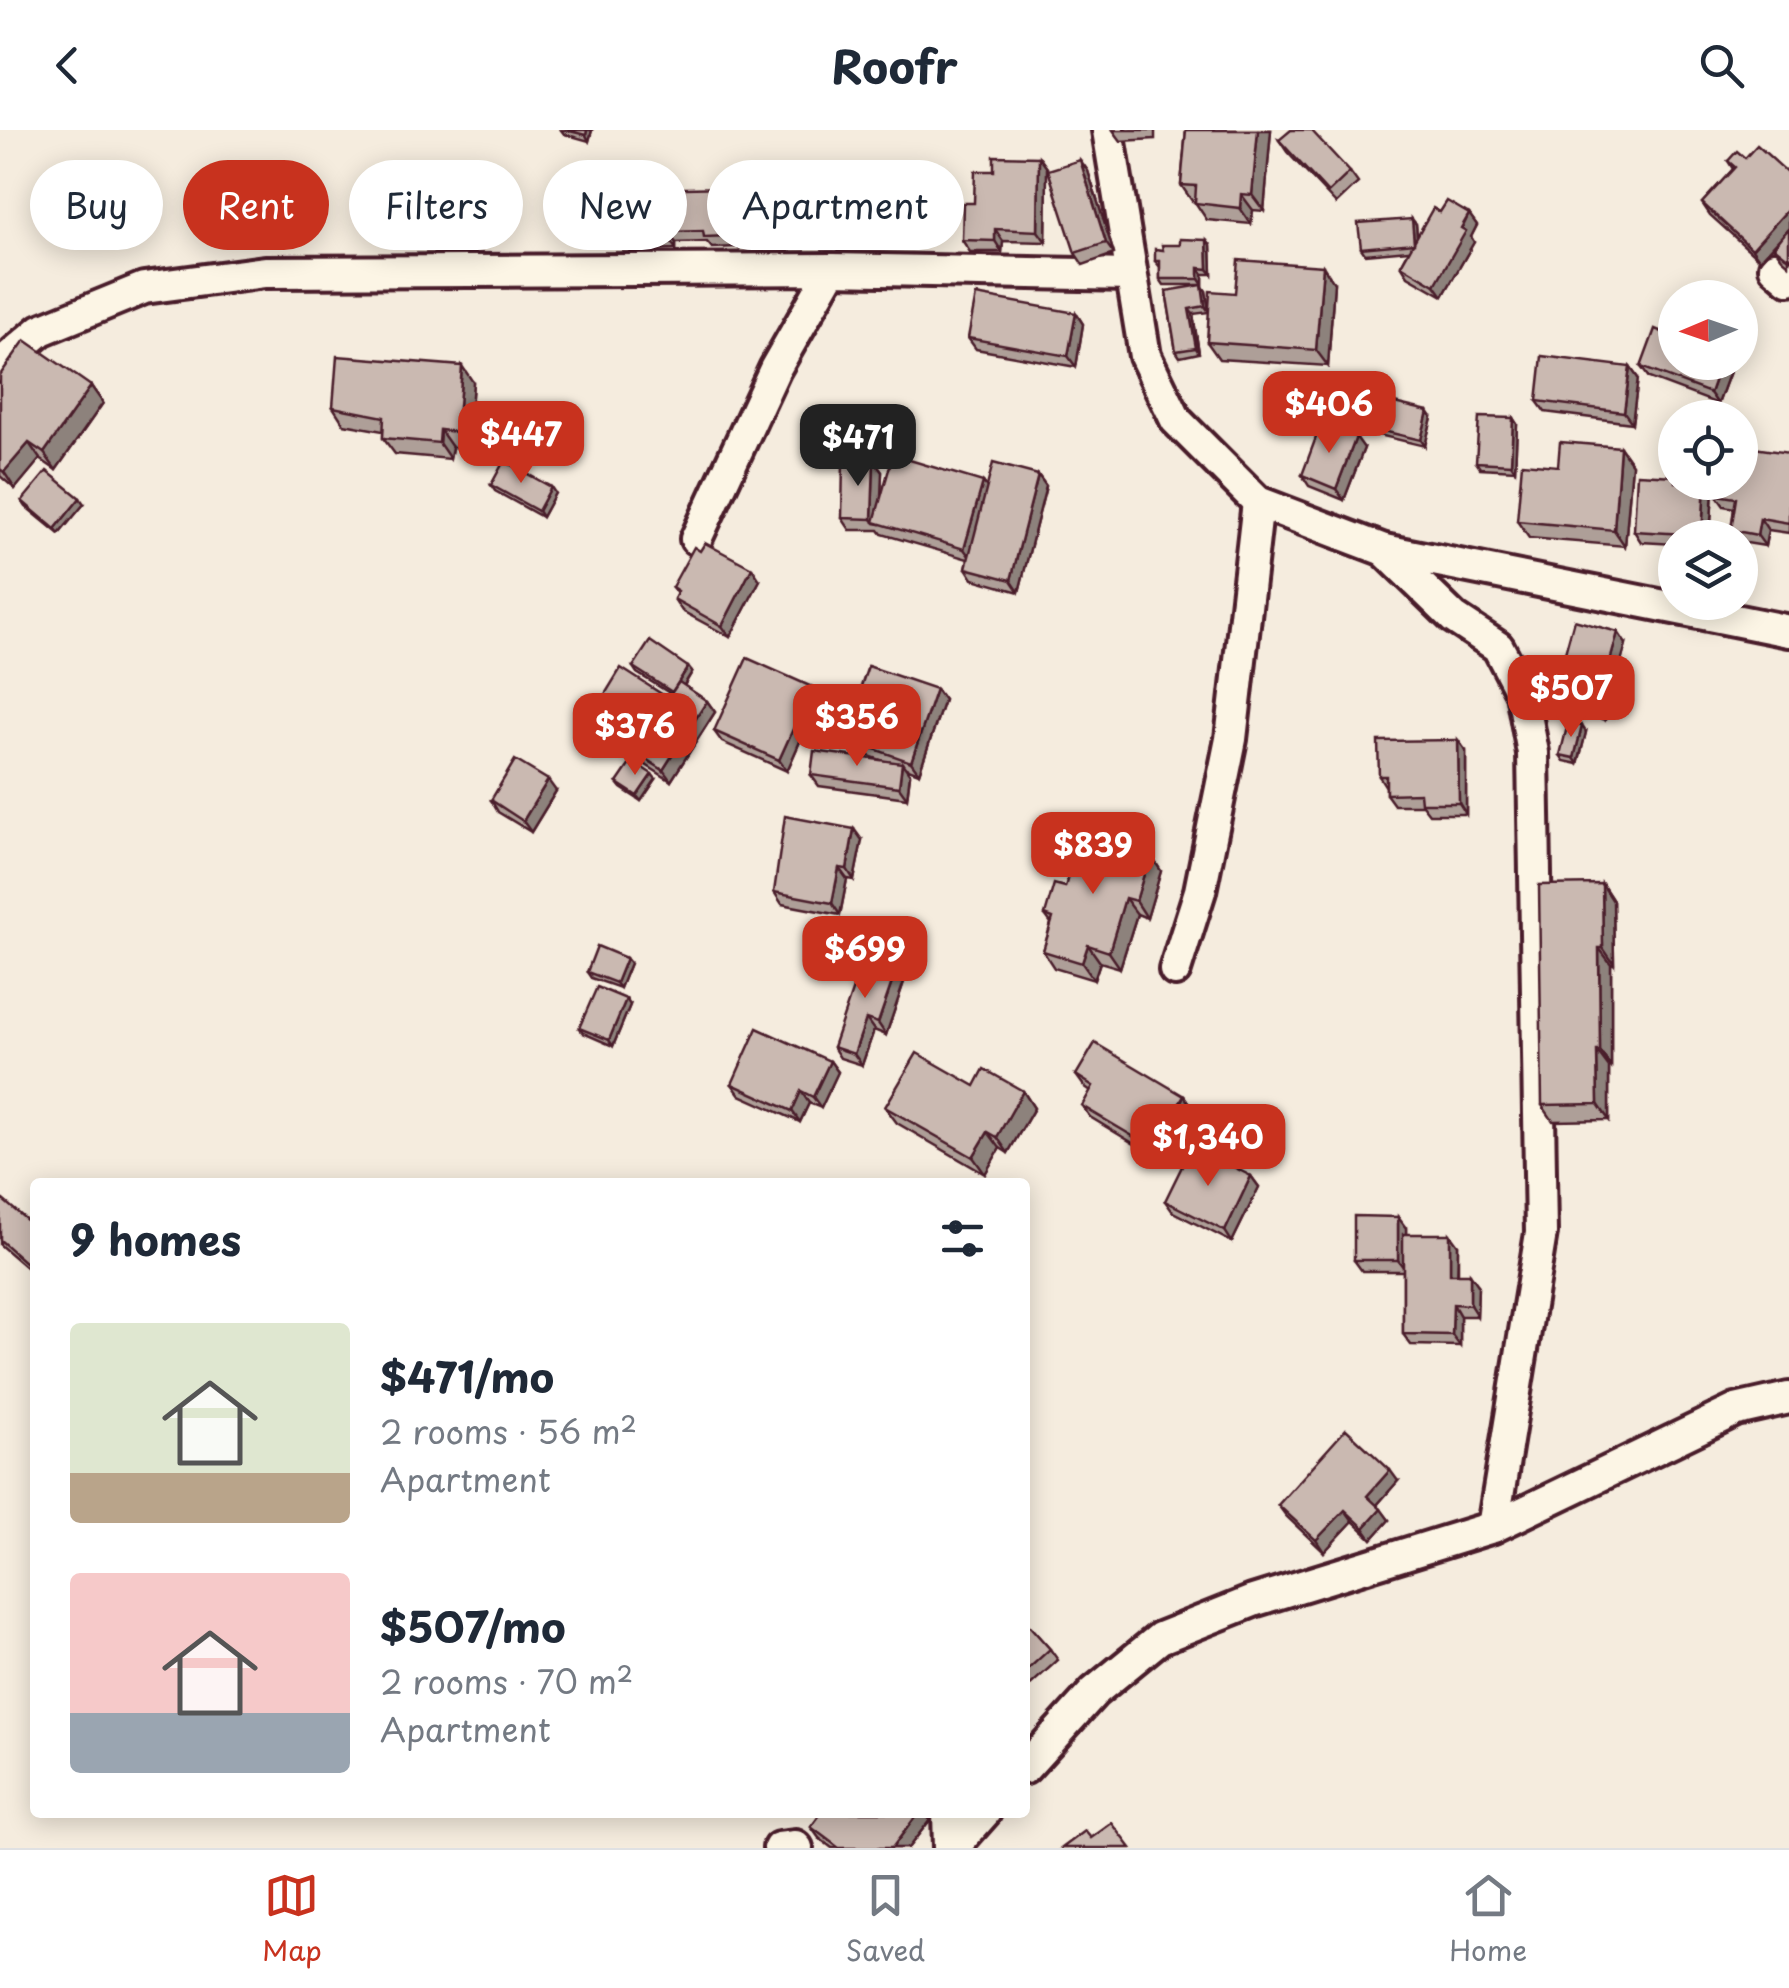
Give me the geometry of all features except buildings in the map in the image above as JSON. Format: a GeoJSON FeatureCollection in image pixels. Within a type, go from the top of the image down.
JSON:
{"type":"FeatureCollection","features":[{"type":"Feature","properties":{"kind":"street"},"geometry":{"type":"LineString","coordinates":[[1108,130],[1145,356],[1176,420],[1258,502],[1384,550],[1789,631]]}},
{"type":"Feature","properties":{"kind":"street"},"geometry":{"type":"LineString","coordinates":[[0,365],[40,330],[144,288],[265,272],[832,269],[1131,275]]}},
{"type":"Feature","properties":{"kind":"street"},"geometry":{"type":"LineString","coordinates":[[696,539],[775,369],[832,269]]}},
{"type":"Feature","properties":{"kind":"street"},"geometry":{"type":"LineString","coordinates":[[1174,970],[1200,891],[1231,739],[1258,502]]}},
{"type":"Feature","properties":{"kind":"street"},"geometry":{"type":"LineString","coordinates":[[1384,550],[1454,618],[1498,647],[1522,693],[1533,753],[1541,1233],[1494,1528]]}},
{"type":"Feature","properties":{"kind":"street"},"geometry":{"type":"LineString","coordinates":[[1030,1762],[1094,1692],[1160,1638],[1253,1600],[1494,1528],[1736,1410],[1789,1398]]}},
{"type":"Feature","properties":{"kind":"street"},"geometry":{"type":"LineString","coordinates":[[948,1818],[951,1848]]}},
{"type":"Feature","properties":{"kind":"street"},"geometry":{"type":"LineString","coordinates":[[951,1848],[979,1818]]}},
{"type":"Feature","properties":{"kind":"street"},"geometry":{"type":"LineString","coordinates":[[780,1848],[797,1848]]}}]}
